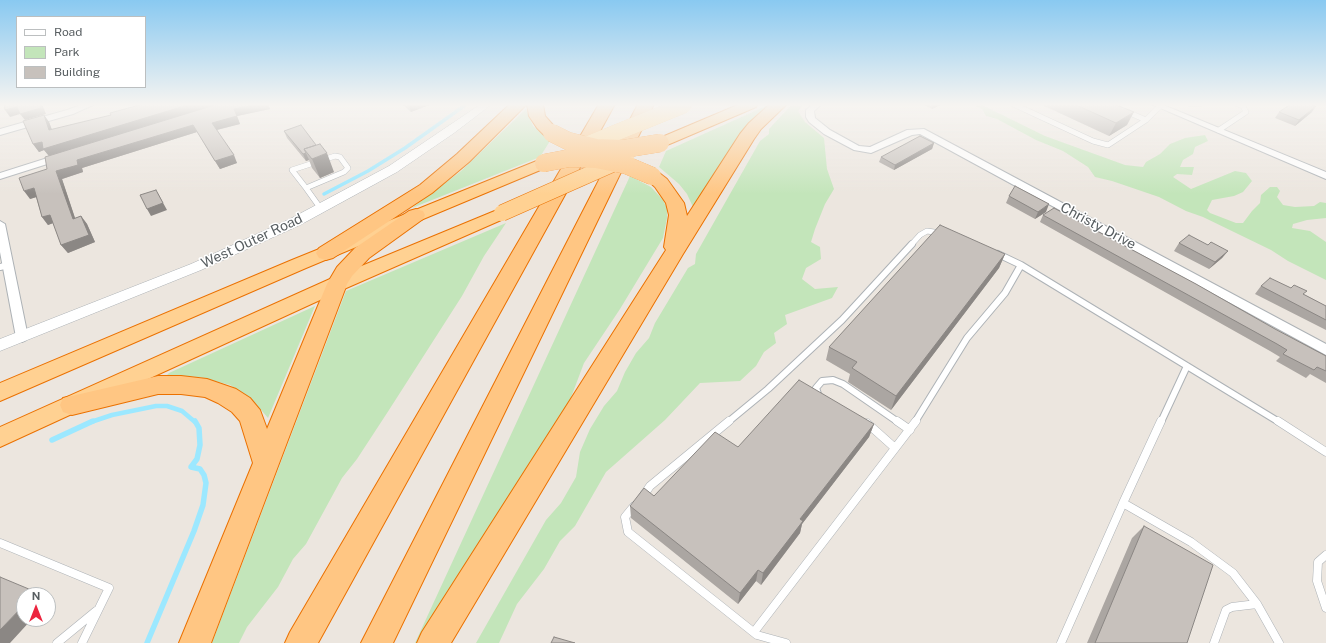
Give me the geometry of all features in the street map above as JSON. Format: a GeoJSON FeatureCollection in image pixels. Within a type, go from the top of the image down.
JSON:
{"type":"FeatureCollection","features":[{"type":"Feature","properties":{"kind":"highway"},"geometry":{"type":"LineString","coordinates":[[326,253],[405,204],[432,185],[488,134]]}},
{"type":"Feature","properties":{"kind":"highway"},"geometry":{"type":"LineString","coordinates":[[554,134],[568,141],[584,146],[623,149],[664,142]]}},
{"type":"Feature","properties":{"kind":"highway"},"geometry":{"type":"LineString","coordinates":[[301,643],[590,134]]}},
{"type":"Feature","properties":{"kind":"highway"},"geometry":{"type":"LineString","coordinates":[[377,643],[631,134]]}},
{"type":"Feature","properties":{"kind":"highway"},"geometry":{"type":"LineString","coordinates":[[0,437],[337,284],[682,134]]}},
{"type":"Feature","properties":{"kind":"highway"},"geometry":{"type":"LineString","coordinates":[[433,643],[673,254],[749,134]]}},
{"type":"Feature","properties":{"kind":"highway"},"geometry":{"type":"LineString","coordinates":[[0,392],[416,215],[537,166],[570,158],[616,162],[652,176],[661,184],[675,203],[678,215],[673,254]]}},
{"type":"Feature","properties":{"kind":"highway"},"geometry":{"type":"LineString","coordinates":[[195,643],[337,284],[344,272],[362,253],[416,215]]}},
{"type":"Feature","properties":{"kind":"highway"},"geometry":{"type":"LineString","coordinates":[[72,404],[158,385],[181,385],[207,388],[227,396],[241,405],[251,417],[266,463]]}},
{"type":"Feature","properties":{"kind":"main road"},"geometry":{"type":"LineString","coordinates":[[537,166],[613,134]]}},
{"type":"Feature","properties":{"kind":"street","name":"West Outer Road"},"geometry":{"type":"LineString","coordinates":[[0,345],[196,267],[264,237],[371,182],[446,134]]}},
{"type":"Feature","properties":{"kind":"street","name":"Christy Drive"},"geometry":{"type":"LineString","coordinates":[[833,134],[857,148],[867,151],[875,149],[906,134]]}},
{"type":"Feature","properties":{"kind":"street","name":"Christy Drive"},"geometry":{"type":"LineString","coordinates":[[927,134],[1326,350]]}},
{"type":"Feature","properties":{"kind":"street"},"geometry":{"type":"LineString","coordinates":[[1227,134],[1326,176]]}},
{"type":"Feature","properties":{"kind":"street"},"geometry":{"type":"LineString","coordinates":[[0,176],[66,155]]}},
{"type":"Feature","properties":{"kind":"street"},"geometry":{"type":"LineString","coordinates":[[0,224],[3,261],[22,337]]}},
{"type":"Feature","properties":{"kind":"lane"},"geometry":{"type":"LineString","coordinates":[[1078,134],[1100,144],[1108,145],[1126,134]]}},
{"type":"Feature","properties":{"kind":"lane"},"geometry":{"type":"LineString","coordinates":[[306,188],[344,172],[348,168],[347,166],[340,157],[335,156],[292,170],[321,209]]}},
{"type":"Feature","properties":{"kind":"lane"},"geometry":{"type":"LineString","coordinates":[[786,643],[757,635],[628,532],[625,517],[650,486],[768,389],[842,320],[920,235],[928,231],[947,234]]}},
{"type":"Feature","properties":{"kind":"lane"},"geometry":{"type":"LineString","coordinates":[[994,252],[1021,265],[1326,452]]}},
{"type":"Feature","properties":{"kind":"lane"},"geometry":{"type":"LineString","coordinates":[[754,632],[910,430],[963,344],[1005,293],[1021,265]]}},
{"type":"Feature","properties":{"kind":"lane"},"geometry":{"type":"LineString","coordinates":[[1062,643],[1123,504],[1187,366]]}},
{"type":"Feature","properties":{"kind":"lane"},"geometry":{"type":"LineString","coordinates":[[824,400],[818,396],[816,388],[822,381],[833,380],[843,384],[910,430]]}},
{"type":"Feature","properties":{"kind":"lane"},"geometry":{"type":"LineString","coordinates":[[858,419],[877,431],[895,448]]}},
{"type":"Feature","properties":{"kind":"lane"},"geometry":{"type":"LineString","coordinates":[[1123,504],[1191,542],[1213,557],[1232,573],[1257,604],[1279,643]]}},
{"type":"Feature","properties":{"kind":"lane"},"geometry":{"type":"LineString","coordinates":[[0,543],[109,588],[82,643]]}},
{"type":"Feature","properties":{"kind":"lane"},"geometry":{"type":"LineString","coordinates":[[1326,556],[1318,562],[1317,581],[1326,608]]}},
{"type":"Feature","properties":{"kind":"lane"},"geometry":{"type":"LineString","coordinates":[[1214,643],[1226,610],[1232,606],[1257,604]]}},
{"type":"Feature","properties":{"kind":"lane"},"geometry":{"type":"LineString","coordinates":[[57,643],[98,610]]}},
{"type":"Feature","properties":{"kind":"green space"},"geometry":{"type":"Polygon","coordinates":[[[500,134],[542,134],[550,141],[540,157],[412,208],[461,171],[500,134]]]}},
{"type":"Feature","properties":{"kind":"green space"},"geometry":{"type":"Polygon","coordinates":[[[704,134],[745,134],[693,207],[687,194],[679,184],[659,167],[666,151],[704,134]]]}},
{"type":"Feature","properties":{"kind":"green space"},"geometry":{"type":"Polygon","coordinates":[[[769,134],[819,134],[824,138],[827,169],[834,189],[825,204],[811,242],[820,247],[821,259],[806,268],[802,279],[815,289],[838,287],[832,298],[785,315],[787,324],[774,333],[776,343],[764,352],[756,366],[740,381],[700,383],[665,420],[606,472],[575,526],[560,541],[544,569],[517,604],[499,643],[476,643],[546,520],[561,503],[576,477],[580,452],[590,429],[604,406],[617,391],[625,372],[636,353],[649,338],[655,323],[688,268],[695,264],[696,254],[760,141],[769,134]]]}},
{"type":"Feature","properties":{"kind":"green space"},"geometry":{"type":"Polygon","coordinates":[[[1025,134],[1041,134],[1125,165],[1143,167],[1146,162],[1160,154],[1170,144],[1185,138],[1205,135],[1208,141],[1195,147],[1193,154],[1183,160],[1180,167],[1194,167],[1192,175],[1177,174],[1173,177],[1191,189],[1235,171],[1246,173],[1252,181],[1243,192],[1234,196],[1212,200],[1207,210],[1210,213],[1236,223],[1243,223],[1260,203],[1261,195],[1270,187],[1277,187],[1280,191],[1277,197],[1283,205],[1295,207],[1314,206],[1320,202],[1326,203],[1326,218],[1307,220],[1293,224],[1292,228],[1310,231],[1326,242],[1326,280],[1288,261],[1271,250],[1159,197],[1112,181],[1095,177],[1088,167],[1063,151],[1025,134]]]}},
{"type":"Feature","properties":{"kind":"green space"},"geometry":{"type":"Polygon","coordinates":[[[630,176],[651,187],[663,200],[667,208],[667,218],[663,238],[620,309],[584,363],[570,400],[431,622],[417,643],[415,643],[630,176]]]}},
{"type":"Feature","properties":{"kind":"green space"},"geometry":{"type":"Polygon","coordinates":[[[506,223],[484,256],[462,296],[389,410],[357,459],[342,478],[306,544],[293,559],[278,587],[247,627],[239,643],[212,643],[346,291],[506,223]]]}},
{"type":"Feature","properties":{"kind":"green space"},"geometry":{"type":"Polygon","coordinates":[[[315,306],[268,418],[251,398],[230,385],[199,377],[166,376],[169,373],[315,306]]]}},
{"type":"Feature","properties":{"kind":"building"},"geometry":{"type":"Polygon","coordinates":[[[29,134],[92,134],[43,149],[42,142],[33,144],[29,134]]]}},
{"type":"Feature","properties":{"kind":"building"},"geometry":{"type":"Polygon","coordinates":[[[120,134],[163,134],[77,160],[78,165],[56,171],[73,219],[81,216],[89,235],[61,245],[50,215],[42,217],[34,188],[24,191],[19,178],[47,169],[45,157],[120,134]]]}},
{"type":"Feature","properties":{"kind":"building"},"geometry":{"type":"Polygon","coordinates":[[[199,134],[220,134],[234,155],[215,161],[199,134]]]}},
{"type":"Feature","properties":{"kind":"building"},"geometry":{"type":"Polygon","coordinates":[[[286,134],[308,134],[316,145],[304,149],[306,153],[303,154],[286,134]]]}},
{"type":"Feature","properties":{"kind":"building"},"geometry":{"type":"Polygon","coordinates":[[[920,136],[934,143],[895,165],[881,157],[920,136]]]}},
{"type":"Feature","properties":{"kind":"building"},"geometry":{"type":"Polygon","coordinates":[[[320,144],[327,153],[312,159],[304,149],[320,144]]]}},
{"type":"Feature","properties":{"kind":"building"},"geometry":{"type":"Polygon","coordinates":[[[1015,186],[1049,204],[1038,212],[1009,196],[1015,186]]]}},
{"type":"Feature","properties":{"kind":"building"},"geometry":{"type":"Polygon","coordinates":[[[156,190],[163,203],[147,209],[140,195],[156,190]]]}},
{"type":"Feature","properties":{"kind":"building"},"geometry":{"type":"Polygon","coordinates":[[[1054,208],[1326,356],[1326,371],[1317,367],[1314,370],[1283,354],[1287,350],[1043,215],[1054,208]]]}},
{"type":"Feature","properties":{"kind":"building"},"geometry":{"type":"Polygon","coordinates":[[[940,225],[1005,254],[896,396],[852,368],[857,362],[829,347],[940,225]]]}},
{"type":"Feature","properties":{"kind":"building"},"geometry":{"type":"Polygon","coordinates":[[[1189,235],[1208,245],[1211,242],[1228,251],[1215,262],[1179,243],[1189,235]]]}},
{"type":"Feature","properties":{"kind":"building"},"geometry":{"type":"Polygon","coordinates":[[[1270,278],[1291,288],[1294,285],[1307,291],[1303,294],[1326,306],[1326,320],[1261,286],[1270,278]]]}},
{"type":"Feature","properties":{"kind":"building"},"geometry":{"type":"Polygon","coordinates":[[[799,380],[874,424],[800,519],[803,521],[763,573],[758,570],[740,593],[630,506],[644,488],[654,496],[715,432],[738,447],[799,380]]]}},
{"type":"Feature","properties":{"kind":"building"},"geometry":{"type":"Polygon","coordinates":[[[1144,526],[1213,565],[1187,643],[1095,643],[1144,526]]]}},
{"type":"Feature","properties":{"kind":"building"},"geometry":{"type":"Polygon","coordinates":[[[0,577],[24,587],[16,587],[16,613],[0,630],[0,577]]]}},
{"type":"Feature","properties":{"kind":"building"},"geometry":{"type":"Polygon","coordinates":[[[554,637],[575,643],[551,643],[554,637]]]}},
{"type":"Feature","properties":{"kind":"waterway"},"geometry":{"type":"LineString","coordinates":[[324,194],[368,171],[425,134]]}},
{"type":"Feature","properties":{"kind":"waterway"},"geometry":{"type":"LineString","coordinates":[[91,422],[112,415],[156,406],[167,406],[182,411],[195,422]]}},
{"type":"Feature","properties":{"kind":"waterway"},"geometry":{"type":"LineString","coordinates":[[52,440],[93,421]]}},
{"type":"Feature","properties":{"kind":"waterway"},"geometry":{"type":"LineString","coordinates":[[147,643],[194,531],[203,505],[206,483],[204,475],[200,469],[191,467],[197,459],[200,445],[199,428],[195,421]]}}]}
